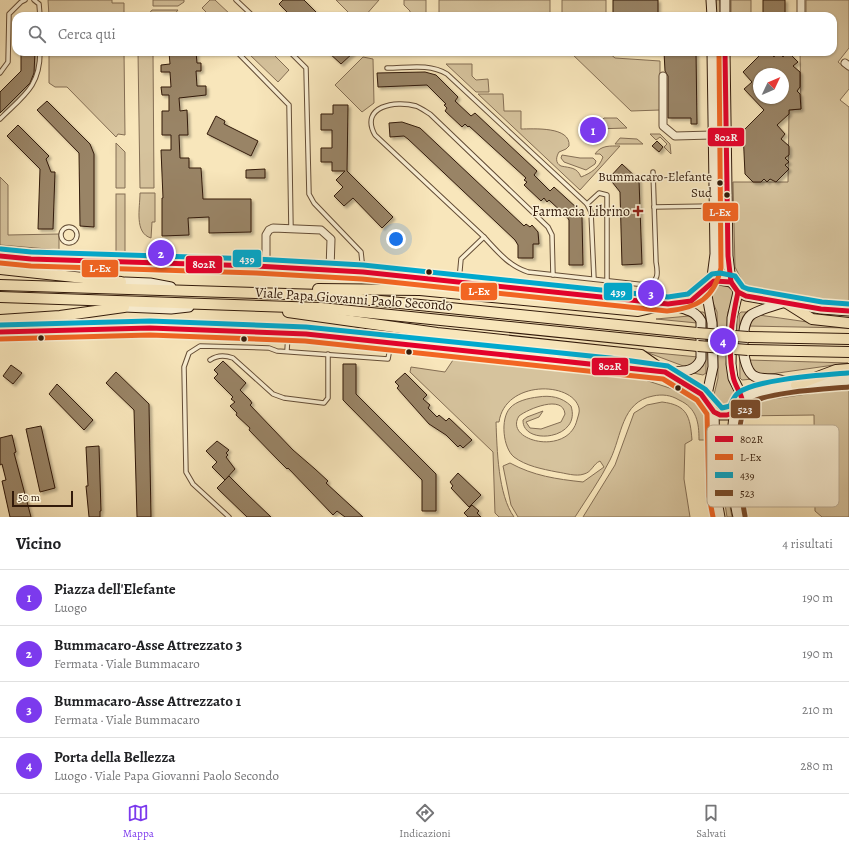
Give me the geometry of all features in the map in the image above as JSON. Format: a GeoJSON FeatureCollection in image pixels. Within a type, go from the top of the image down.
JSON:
{"type":"FeatureCollection","features":[{"type":"Feature","properties":{"kind":"main road"},"geometry":{"type":"LineString","coordinates":[[711,0],[712,12]]}},
{"type":"Feature","properties":{"kind":"main road"},"geometry":{"type":"LineString","coordinates":[[724,0],[725,12]]}},
{"type":"Feature","properties":{"kind":"main road"},"geometry":{"type":"LineString","coordinates":[[706,399],[713,367],[712,323],[706,289],[712,277],[715,254],[713,206],[712,56]]}},
{"type":"Feature","properties":{"kind":"main road"},"geometry":{"type":"LineString","coordinates":[[725,56],[728,256],[731,282],[738,292],[746,296],[821,309],[849,311]]}},
{"type":"Feature","properties":{"kind":"main road"},"geometry":{"type":"LineString","coordinates":[[0,256],[31,259],[266,266],[363,272],[668,304],[694,312],[698,316],[701,321],[701,359],[699,364],[692,370],[665,372],[441,349],[392,342],[288,333],[150,328],[0,332]]}},
{"type":"Feature","properties":{"kind":"main road"},"geometry":{"type":"LineString","coordinates":[[0,268],[125,286]]}},
{"type":"Feature","properties":{"kind":"main road"},"geometry":{"type":"LineString","coordinates":[[230,292],[333,289],[420,290],[638,311],[691,300],[719,280],[731,282]]}},
{"type":"Feature","properties":{"kind":"main road"},"geometry":{"type":"LineString","coordinates":[[0,285],[125,286]]}},
{"type":"Feature","properties":{"kind":"main road","name":"Viale Papa Giovanni Paolo Secondo"},"geometry":{"type":"LineString","coordinates":[[125,286],[150,286],[194,291],[321,295],[748,337],[849,339]]}},
{"type":"Feature","properties":{"kind":"main road"},"geometry":{"type":"LineString","coordinates":[[738,292],[732,318],[731,364],[733,378],[742,399]]}},
{"type":"Feature","properties":{"kind":"main road"},"geometry":{"type":"LineString","coordinates":[[0,297],[124,304]]}},
{"type":"Feature","properties":{"kind":"main road"},"geometry":{"type":"LineString","coordinates":[[785,302],[812,319],[849,323]]}},
{"type":"Feature","properties":{"kind":"main road"},"geometry":{"type":"LineString","coordinates":[[785,302],[755,312],[746,319],[744,326],[745,361],[749,372],[760,378],[776,379],[796,385],[836,370],[849,369]]}},
{"type":"Feature","properties":{"kind":"main road"},"geometry":{"type":"LineString","coordinates":[[0,320],[60,316],[124,304]]}},
{"type":"Feature","properties":{"kind":"main road","name":"Viale Papa Giovanni Paolo Secondo"},"geometry":{"type":"LineString","coordinates":[[124,304],[245,304],[321,308],[698,346],[748,350],[849,352]]}},
{"type":"Feature","properties":{"kind":"main road"},"geometry":{"type":"LineString","coordinates":[[245,304],[437,333],[641,355],[706,399],[714,412],[714,425]]}},
{"type":"Feature","properties":{"kind":"main road"},"geometry":{"type":"LineString","coordinates":[[732,425],[735,412],[742,399],[750,394],[796,385],[849,380]]}},
{"type":"Feature","properties":{"kind":"main road"},"geometry":{"type":"LineString","coordinates":[[714,412],[720,415],[735,412]]}},
{"type":"Feature","properties":{"kind":"main road"},"geometry":{"type":"LineString","coordinates":[[718,507],[720,517]]}},
{"type":"Feature","properties":{"kind":"main road"},"geometry":{"type":"LineString","coordinates":[[736,507],[738,517]]}},
{"type":"Feature","properties":{"kind":"street"},"geometry":{"type":"LineString","coordinates":[[801,0],[801,12]]}},
{"type":"Feature","properties":{"kind":"street"},"geometry":{"type":"LineString","coordinates":[[662,76],[663,126],[675,136],[712,135]]}},
{"type":"Feature","properties":{"kind":"street"},"geometry":{"type":"LineString","coordinates":[[266,266],[267,232],[273,228],[321,230],[330,236],[330,270]]}},
{"type":"Feature","properties":{"kind":"lane"},"geometry":{"type":"LineString","coordinates":[[0,73],[8,62],[9,14],[25,0]]}},
{"type":"Feature","properties":{"kind":"lane"},"geometry":{"type":"LineString","coordinates":[[34,0],[39,4],[40,12]]}},
{"type":"Feature","properties":{"kind":"lane"},"geometry":{"type":"LineString","coordinates":[[236,0],[249,12]]}},
{"type":"Feature","properties":{"kind":"lane"},"geometry":{"type":"LineString","coordinates":[[0,119],[34,84],[40,68],[40,56]]}},
{"type":"Feature","properties":{"kind":"lane"},"geometry":{"type":"LineString","coordinates":[[240,56],[289,105],[291,229]]}},
{"type":"Feature","properties":{"kind":"lane"},"geometry":{"type":"LineString","coordinates":[[294,56],[306,68],[308,194],[314,203],[361,252],[363,272]]}},
{"type":"Feature","properties":{"kind":"lane"},"geometry":{"type":"LineString","coordinates":[[387,68],[434,68],[447,74],[587,204],[591,212],[594,279]]}},
{"type":"Feature","properties":{"kind":"lane"},"geometry":{"type":"LineString","coordinates":[[553,275],[552,235],[548,227],[430,114],[415,106],[381,106],[375,112],[371,119],[371,128],[375,135],[516,268],[528,272],[553,275],[607,280],[646,285],[652,284],[656,280],[658,273],[656,262],[653,172]]}},
{"type":"Feature","properties":{"kind":"lane"},"geometry":{"type":"LineString","coordinates":[[587,204],[599,193],[607,195],[607,280]]}},
{"type":"Feature","properties":{"kind":"lane"},"geometry":{"type":"LineString","coordinates":[[654,207],[713,206]]}},
{"type":"Feature","properties":{"kind":"lane"},"geometry":{"type":"LineString","coordinates":[[68,227],[74,228],[77,234],[74,241],[69,243],[64,241],[61,236],[62,231],[68,227]]}},
{"type":"Feature","properties":{"kind":"lane"},"geometry":{"type":"LineString","coordinates":[[459,281],[461,259],[484,237]]}},
{"type":"Feature","properties":{"kind":"lane"},"geometry":{"type":"LineString","coordinates":[[287,351],[288,333]]}},
{"type":"Feature","properties":{"kind":"lane"},"geometry":{"type":"LineString","coordinates":[[229,517],[193,484],[188,478],[186,472],[184,367],[186,359],[194,348],[200,346],[269,348],[287,351],[388,359],[392,342]]}},
{"type":"Feature","properties":{"kind":"lane"},"geometry":{"type":"LineString","coordinates":[[210,360],[225,356],[233,358],[273,394],[284,398],[324,404],[328,398],[328,354]]}},
{"type":"Feature","properties":{"kind":"shaded area"},"geometry":{"type":"Polygon","coordinates":[[[48,0],[112,0],[112,3],[124,3],[124,12],[49,12],[48,0]]]}},
{"type":"Feature","properties":{"kind":"shaded area"},"geometry":{"type":"Polygon","coordinates":[[[153,0],[184,0],[184,2],[178,6],[153,6],[153,0]]]}},
{"type":"Feature","properties":{"kind":"shaded area"},"geometry":{"type":"Polygon","coordinates":[[[210,0],[215,0],[228,12],[206,12],[202,8],[210,0]]]}},
{"type":"Feature","properties":{"kind":"shaded area"},"geometry":{"type":"Polygon","coordinates":[[[336,0],[379,0],[368,12],[348,12],[336,0]]]}},
{"type":"Feature","properties":{"kind":"shaded area"},"geometry":{"type":"Polygon","coordinates":[[[404,0],[426,0],[426,12],[410,12],[404,5],[404,0]]]}},
{"type":"Feature","properties":{"kind":"shaded area"},"geometry":{"type":"Polygon","coordinates":[[[439,0],[550,0],[550,12],[439,12],[439,0]]]}},
{"type":"Feature","properties":{"kind":"shaded area"},"geometry":{"type":"Polygon","coordinates":[[[562,0],[606,0],[606,12],[562,12],[562,0]]]}},
{"type":"Feature","properties":{"kind":"shaded area"},"geometry":{"type":"Polygon","coordinates":[[[716,0],[720,0],[721,12],[716,12],[716,0]]]}},
{"type":"Feature","properties":{"kind":"shaded area"},"geometry":{"type":"Polygon","coordinates":[[[731,0],[751,0],[751,12],[731,12],[731,0]]]}},
{"type":"Feature","properties":{"kind":"shaded area"},"geometry":{"type":"Polygon","coordinates":[[[806,0],[849,0],[849,48],[838,62],[849,71],[849,89],[840,100],[849,107],[849,302],[839,303],[758,291],[743,283],[735,267],[733,182],[788,182],[789,110],[801,109],[800,56],[837,56],[837,12],[806,12],[806,0]]]}},
{"type":"Feature","properties":{"kind":"shaded area"},"geometry":{"type":"Polygon","coordinates":[[[152,10],[178,10],[176,12],[150,12],[152,10]]]}},
{"type":"Feature","properties":{"kind":"shaded area"},"geometry":{"type":"Polygon","coordinates":[[[49,56],[124,56],[125,135],[118,134],[116,137],[67,87],[55,87],[49,83],[49,56]]]}},
{"type":"Feature","properties":{"kind":"shaded area"},"geometry":{"type":"Polygon","coordinates":[[[138,56],[153,56],[154,188],[140,188],[138,56]]]}},
{"type":"Feature","properties":{"kind":"shaded area"},"geometry":{"type":"Polygon","coordinates":[[[251,56],[275,56],[289,70],[278,82],[251,56]]]}},
{"type":"Feature","properties":{"kind":"shaded area"},"geometry":{"type":"Polygon","coordinates":[[[574,56],[613,56],[615,58],[660,61],[660,110],[631,111],[574,56]]]}},
{"type":"Feature","properties":{"kind":"shaded area"},"geometry":{"type":"Polygon","coordinates":[[[717,56],[721,56],[724,250],[722,253],[719,249],[717,56]]]}},
{"type":"Feature","properties":{"kind":"shaded area"},"geometry":{"type":"Polygon","coordinates":[[[363,57],[373,59],[374,103],[362,112],[335,85],[363,57]]]}},
{"type":"Feature","properties":{"kind":"shaded area"},"geometry":{"type":"Polygon","coordinates":[[[446,64],[472,64],[472,76],[476,80],[488,79],[489,92],[476,92],[446,64]]]}},
{"type":"Feature","properties":{"kind":"shaded area"},"geometry":{"type":"Polygon","coordinates":[[[478,94],[503,94],[504,111],[521,111],[521,129],[550,130],[564,135],[568,140],[569,146],[559,152],[557,162],[561,166],[577,171],[581,177],[591,172],[599,164],[603,157],[600,154],[595,154],[597,151],[606,147],[620,146],[580,190],[478,94]]]}},
{"type":"Feature","properties":{"kind":"shaded area"},"geometry":{"type":"Polygon","coordinates":[[[604,118],[617,118],[627,128],[594,129],[604,118]]]}},
{"type":"Feature","properties":{"kind":"shaded area"},"geometry":{"type":"Polygon","coordinates":[[[650,134],[660,134],[670,144],[671,154],[664,147],[667,144],[660,137],[656,140],[650,134]]]}},
{"type":"Feature","properties":{"kind":"shaded area"},"geometry":{"type":"Polygon","coordinates":[[[620,138],[637,139],[643,144],[615,144],[620,138]]]}},
{"type":"Feature","properties":{"kind":"shaded area"},"geometry":{"type":"Polygon","coordinates":[[[116,143],[125,152],[125,188],[116,188],[116,143]]]}},
{"type":"Feature","properties":{"kind":"shaded area"},"geometry":{"type":"Polygon","coordinates":[[[562,155],[580,158],[593,158],[596,161],[595,164],[586,170],[564,162],[561,158],[562,155]]]}},
{"type":"Feature","properties":{"kind":"shaded area"},"geometry":{"type":"Polygon","coordinates":[[[0,177],[8,185],[8,235],[59,234],[59,250],[0,245],[0,177]]]}},
{"type":"Feature","properties":{"kind":"shaded area"},"geometry":{"type":"Polygon","coordinates":[[[140,193],[155,193],[155,222],[152,222],[151,238],[142,231],[140,226],[140,193]]]}},
{"type":"Feature","properties":{"kind":"shaded area"},"geometry":{"type":"Polygon","coordinates":[[[116,194],[125,194],[125,253],[116,253],[116,194]]]}},
{"type":"Feature","properties":{"kind":"shaded area"},"geometry":{"type":"Polygon","coordinates":[[[720,284],[730,286],[734,292],[732,303],[728,312],[729,378],[737,396],[734,405],[727,409],[719,407],[713,399],[718,378],[717,312],[710,296],[714,287],[720,284]]]}},
{"type":"Feature","properties":{"kind":"shaded area"},"geometry":{"type":"Polygon","coordinates":[[[698,312],[703,312],[706,314],[706,373],[703,375],[693,373],[701,367],[698,312]]]}},
{"type":"Feature","properties":{"kind":"shaded area"},"geometry":{"type":"Polygon","coordinates":[[[741,312],[749,312],[745,315],[741,324],[753,379],[742,380],[740,378],[739,314],[741,312]]]}},
{"type":"Feature","properties":{"kind":"shaded area"},"geometry":{"type":"Polygon","coordinates":[[[759,315],[849,328],[747,326],[749,320],[759,315]]]}},
{"type":"Feature","properties":{"kind":"shaded area"},"geometry":{"type":"Polygon","coordinates":[[[689,316],[694,317],[697,323],[656,319],[689,316]]]}},
{"type":"Feature","properties":{"kind":"shaded area"},"geometry":{"type":"Polygon","coordinates":[[[646,352],[698,357],[696,363],[686,367],[646,352]]]}},
{"type":"Feature","properties":{"kind":"shaded area"},"geometry":{"type":"Polygon","coordinates":[[[455,357],[615,375],[645,380],[688,394],[696,400],[704,408],[707,438],[705,440],[699,440],[696,417],[690,407],[685,403],[673,397],[663,395],[642,399],[634,405],[628,413],[610,460],[598,482],[575,517],[518,517],[511,505],[503,466],[510,463],[528,471],[545,476],[583,482],[604,467],[600,461],[587,473],[574,475],[534,467],[514,457],[507,447],[504,433],[505,419],[510,408],[527,399],[547,396],[556,397],[571,406],[572,417],[568,426],[551,436],[532,434],[525,428],[523,420],[543,411],[539,417],[526,422],[530,428],[541,429],[561,422],[565,414],[563,408],[552,404],[545,405],[537,407],[519,416],[517,425],[520,432],[528,438],[550,442],[562,438],[571,431],[577,420],[579,412],[579,408],[574,399],[564,393],[552,389],[539,389],[525,392],[513,398],[504,408],[499,422],[496,422],[499,471],[505,497],[514,517],[499,517],[495,513],[493,452],[410,372],[411,367],[445,372],[455,357]]]}},
{"type":"Feature","properties":{"kind":"shaded area"},"geometry":{"type":"Polygon","coordinates":[[[748,360],[848,363],[764,375],[752,370],[748,360]]]}},
{"type":"Feature","properties":{"kind":"shaded area"},"geometry":{"type":"Polygon","coordinates":[[[849,388],[849,517],[822,517],[815,511],[815,507],[839,507],[839,425],[814,425],[814,415],[741,416],[751,403],[849,388]]]}},
{"type":"Feature","properties":{"kind":"shaded area"},"geometry":{"type":"Polygon","coordinates":[[[662,402],[682,409],[686,414],[690,425],[692,440],[685,444],[684,479],[690,517],[583,517],[615,465],[634,413],[647,405],[662,402]]]}},
{"type":"Feature","properties":{"kind":"shaded area"},"geometry":{"type":"Polygon","coordinates":[[[725,507],[730,507],[732,517],[727,517],[725,507]]]}},
{"type":"Feature","properties":{"kind":"building"},"geometry":{"type":"Polygon","coordinates":[[[283,0],[304,0],[316,12],[287,12],[279,4],[283,0]]]}},
{"type":"Feature","properties":{"kind":"building"},"geometry":{"type":"Polygon","coordinates":[[[613,0],[658,0],[658,12],[613,12],[613,0]]]}},
{"type":"Feature","properties":{"kind":"building"},"geometry":{"type":"Polygon","coordinates":[[[763,0],[785,0],[785,12],[763,12],[763,0]]]}},
{"type":"Feature","properties":{"kind":"building"},"geometry":{"type":"Polygon","coordinates":[[[21,56],[35,56],[34,73],[30,83],[0,113],[0,92],[21,71],[21,56]]]}},
{"type":"Feature","properties":{"kind":"building"},"geometry":{"type":"Polygon","coordinates":[[[169,56],[196,56],[197,63],[201,63],[201,71],[196,71],[197,86],[206,86],[206,95],[179,98],[180,111],[187,110],[188,135],[179,135],[180,158],[189,158],[189,168],[201,168],[203,199],[251,199],[251,232],[209,233],[209,217],[188,218],[189,235],[162,236],[163,198],[161,150],[171,150],[171,135],[162,135],[162,111],[169,111],[169,95],[162,95],[161,87],[171,87],[170,72],[161,72],[161,65],[170,64],[169,56]]]}},
{"type":"Feature","properties":{"kind":"building"},"geometry":{"type":"Polygon","coordinates":[[[332,56],[350,56],[341,64],[332,56]]]}},
{"type":"Feature","properties":{"kind":"building"},"geometry":{"type":"Polygon","coordinates":[[[664,56],[696,56],[697,124],[691,124],[691,118],[668,118],[668,76],[665,71],[664,56]]]}},
{"type":"Feature","properties":{"kind":"building"},"geometry":{"type":"Polygon","coordinates":[[[759,56],[792,56],[798,62],[793,66],[800,72],[800,87],[797,91],[800,94],[801,109],[789,110],[789,114],[777,125],[785,134],[781,139],[789,146],[789,155],[785,158],[789,162],[785,165],[789,169],[776,182],[770,179],[767,182],[764,179],[761,182],[753,182],[745,174],[743,131],[764,110],[758,104],[789,104],[789,68],[753,68],[753,98],[744,89],[752,82],[743,72],[759,56]]]}},
{"type":"Feature","properties":{"kind":"building"},"geometry":{"type":"Polygon","coordinates":[[[425,72],[436,75],[458,97],[455,101],[471,116],[475,113],[537,171],[534,175],[550,191],[554,187],[578,209],[582,218],[583,265],[569,265],[569,220],[567,217],[549,200],[547,202],[544,198],[541,201],[524,185],[527,182],[524,180],[526,178],[469,126],[468,127],[465,124],[462,127],[445,111],[447,108],[444,105],[446,104],[427,85],[378,87],[377,73],[425,72]]]}},
{"type":"Feature","properties":{"kind":"building"},"geometry":{"type":"Polygon","coordinates":[[[47,101],[90,144],[94,154],[94,227],[80,226],[79,153],[37,110],[47,101]]]}},
{"type":"Feature","properties":{"kind":"building"},"geometry":{"type":"Polygon","coordinates":[[[333,105],[348,105],[347,171],[393,217],[382,228],[353,198],[344,206],[334,196],[343,187],[336,180],[345,171],[332,171],[332,162],[321,162],[321,148],[332,148],[332,130],[321,130],[321,114],[333,114],[333,105]]]}},
{"type":"Feature","properties":{"kind":"building"},"geometry":{"type":"Polygon","coordinates":[[[216,116],[225,121],[224,124],[258,141],[251,156],[207,134],[216,116]]]}},
{"type":"Feature","properties":{"kind":"building"},"geometry":{"type":"Polygon","coordinates":[[[402,122],[420,128],[524,226],[526,224],[530,227],[532,225],[538,232],[539,244],[533,244],[533,258],[518,258],[518,245],[515,240],[408,139],[404,136],[390,137],[389,123],[402,122]]]}},
{"type":"Feature","properties":{"kind":"building"},"geometry":{"type":"Polygon","coordinates":[[[18,125],[49,156],[46,159],[51,172],[55,172],[53,229],[38,229],[40,169],[7,136],[18,125]]]}},
{"type":"Feature","properties":{"kind":"building"},"geometry":{"type":"Polygon","coordinates":[[[657,141],[663,147],[659,152],[652,146],[657,141]]]}},
{"type":"Feature","properties":{"kind":"building"},"geometry":{"type":"Polygon","coordinates":[[[622,164],[639,180],[642,264],[622,265],[620,192],[609,178],[622,164]]]}},
{"type":"Feature","properties":{"kind":"building"},"geometry":{"type":"Polygon","coordinates":[[[265,169],[265,178],[246,178],[246,170],[265,169]]]}},
{"type":"Feature","properties":{"kind":"building"},"geometry":{"type":"Polygon","coordinates":[[[223,361],[246,383],[240,390],[252,403],[250,405],[293,450],[328,481],[326,483],[363,517],[345,517],[337,511],[333,515],[249,430],[250,428],[236,415],[237,413],[230,406],[235,402],[231,399],[233,397],[214,378],[218,374],[214,370],[223,361]]]}},
{"type":"Feature","properties":{"kind":"building"},"geometry":{"type":"Polygon","coordinates":[[[343,364],[356,364],[356,394],[436,474],[436,511],[422,511],[422,480],[343,400],[343,364]]]}},
{"type":"Feature","properties":{"kind":"building"},"geometry":{"type":"Polygon","coordinates":[[[11,365],[22,373],[13,384],[3,376],[11,365]]]}},
{"type":"Feature","properties":{"kind":"building"},"geometry":{"type":"Polygon","coordinates":[[[116,372],[149,404],[151,517],[137,517],[134,410],[106,383],[116,372]]]}},
{"type":"Feature","properties":{"kind":"building"},"geometry":{"type":"Polygon","coordinates":[[[405,373],[427,395],[423,399],[430,405],[428,408],[437,417],[439,415],[446,421],[449,418],[472,440],[463,448],[460,445],[458,447],[446,435],[429,424],[397,388],[399,386],[395,382],[405,373]]]}},
{"type":"Feature","properties":{"kind":"building"},"geometry":{"type":"Polygon","coordinates":[[[57,384],[93,420],[84,430],[49,394],[57,384]]]}},
{"type":"Feature","properties":{"kind":"building"},"geometry":{"type":"Polygon","coordinates":[[[41,426],[55,488],[40,492],[26,429],[41,426]]]}},
{"type":"Feature","properties":{"kind":"building"},"geometry":{"type":"Polygon","coordinates":[[[12,435],[16,452],[14,453],[31,517],[10,517],[2,481],[6,480],[2,464],[0,465],[0,438],[12,435]]]}},
{"type":"Feature","properties":{"kind":"building"},"geometry":{"type":"Polygon","coordinates":[[[217,441],[229,450],[226,453],[228,455],[226,457],[235,469],[225,480],[212,467],[217,462],[206,451],[217,441]]]}},
{"type":"Feature","properties":{"kind":"building"},"geometry":{"type":"Polygon","coordinates":[[[99,446],[101,511],[100,517],[89,517],[86,486],[88,486],[86,447],[99,446]]]}},
{"type":"Feature","properties":{"kind":"building"},"geometry":{"type":"Polygon","coordinates":[[[458,473],[481,495],[469,507],[451,488],[453,486],[450,482],[458,473]]]}},
{"type":"Feature","properties":{"kind":"building"},"geometry":{"type":"Polygon","coordinates":[[[229,476],[271,517],[247,517],[217,488],[229,476]]]}},
{"type":"Feature","properties":{"kind":"building"},"geometry":{"type":"Polygon","coordinates":[[[472,505],[479,511],[477,513],[481,517],[468,517],[464,513],[472,505]]]}},
{"type":"Feature","properties":{"kind":"transit line","name":"L-Ex"},"geometry":{"type":"LineString","coordinates":[[0,263],[31,266],[256,273],[362,279],[667,311],[678,310],[703,300],[714,287],[721,268],[719,56]]}},
{"type":"Feature","properties":{"kind":"transit line","name":"802R"},"geometry":{"type":"LineString","coordinates":[[725,56],[728,256],[731,282]]}},
{"type":"Feature","properties":{"kind":"transit line","name":"439"},"geometry":{"type":"LineString","coordinates":[[1,249],[31,252],[256,259],[363,265],[668,297],[688,294],[712,274],[720,273],[735,276],[743,287],[748,289],[822,302],[849,304]]}},
{"type":"Feature","properties":{"kind":"transit line","name":"802R"},"geometry":{"type":"LineString","coordinates":[[0,256],[31,259],[256,266],[363,272],[668,304],[691,301],[714,281],[731,282],[738,292],[731,334],[731,366],[734,379],[742,399],[735,412],[727,415],[720,415],[714,412],[701,394],[665,372],[306,334],[150,328],[0,332]]}},
{"type":"Feature","properties":{"kind":"transit line","name":"802R"},"geometry":{"type":"LineString","coordinates":[[738,292],[746,296],[821,309],[849,311]]}},
{"type":"Feature","properties":{"kind":"transit line","name":"439"},"geometry":{"type":"LineString","coordinates":[[0,325],[150,321],[306,327],[610,358],[668,366],[705,389],[722,408],[730,406],[734,397],[738,393],[759,384],[791,378],[848,373]]}},
{"type":"Feature","properties":{"kind":"transit line","name":"L-Ex"},"geometry":{"type":"LineString","coordinates":[[0,339],[150,335],[305,341],[663,379],[697,400],[707,414],[707,425]]}},
{"type":"Feature","properties":{"kind":"transit line","name":"523"},"geometry":{"type":"LineString","coordinates":[[741,425],[744,410],[750,403],[758,399],[812,390],[849,387]]}},
{"type":"Feature","properties":{"kind":"transit line","name":"L-Ex"},"geometry":{"type":"LineString","coordinates":[[711,507],[713,517]]}},
{"type":"Feature","properties":{"kind":"transit line","name":"523"},"geometry":{"type":"LineString","coordinates":[[744,507],[745,516]]}},
{"type":"Feature","properties":{"kind":"place","name":"Piazza dell'Elefante"},"geometry":{"type":"Point","coordinates":[593,130]}},
{"type":"Feature","properties":{"kind":"place","name":"Bummacaro-Elefante Sud"},"geometry":{"type":"Point","coordinates":[720,183]}},
{"type":"Feature","properties":{"kind":"place","name":"Farmacia Librino"},"geometry":{"type":"Point","coordinates":[638,211]}},
{"type":"Feature","properties":{"kind":"place","name":"Bummacaro-Asse Attrezzato 3"},"geometry":{"type":"Point","coordinates":[161,253]}},
{"type":"Feature","properties":{"kind":"place","name":"Bummacaro-Asse Attrezzato 1"},"geometry":{"type":"Point","coordinates":[651,293]}},
{"type":"Feature","properties":{"kind":"place","name":"Porta della Bellezza"},"geometry":{"type":"Point","coordinates":[723,341]}}]}
